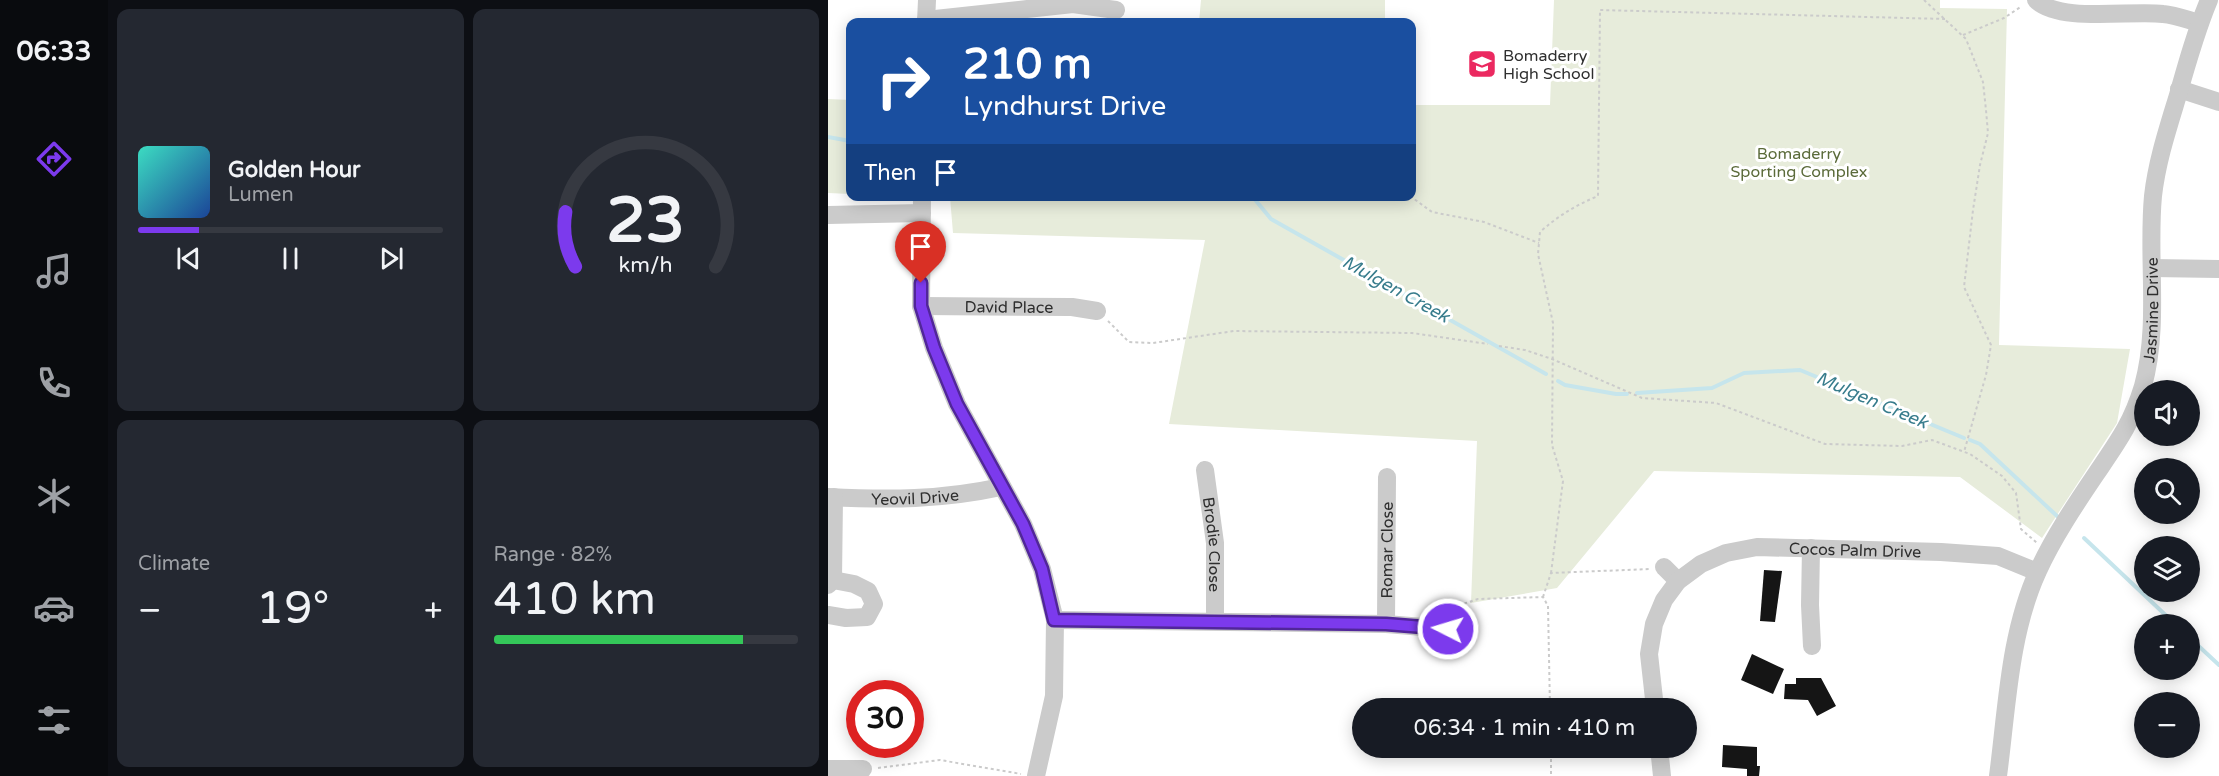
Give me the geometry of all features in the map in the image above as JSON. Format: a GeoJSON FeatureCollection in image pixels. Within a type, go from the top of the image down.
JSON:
{"type":"FeatureCollection","features":[{"type":"Feature","properties":{"kind":"street"},"geometry":{"type":"LineString","coordinates":[[926,18],[927,0]]}},
{"type":"Feature","properties":{"kind":"street","name":"Jasmine Drive"},"geometry":{"type":"LineString","coordinates":[[1998,776],[2016,646],[2021,620],[2037,572],[2062,528],[2131,421],[2147,367],[2153,198],[2158,167],[2199,23],[2209,0]]}},
{"type":"Feature","properties":{"kind":"street"},"geometry":{"type":"LineString","coordinates":[[2029,3],[2066,12],[2163,14],[2199,23]]}},
{"type":"Feature","properties":{"kind":"street"},"geometry":{"type":"LineString","coordinates":[[952,18],[1073,4],[1116,10]]}},
{"type":"Feature","properties":{"kind":"street"},"geometry":{"type":"LineString","coordinates":[[2180,89],[2219,102]]}},
{"type":"Feature","properties":{"kind":"street"},"geometry":{"type":"LineString","coordinates":[[828,215],[922,205],[921,306],[934,348],[957,404],[1023,524],[1042,569],[1054,620],[1054,696],[1029,775]]}},
{"type":"Feature","properties":{"kind":"street"},"geometry":{"type":"LineString","coordinates":[[2152,268],[2219,269]]}},
{"type":"Feature","properties":{"kind":"street","name":"David Place"},"geometry":{"type":"LineString","coordinates":[[921,306],[1072,307],[1097,311]]}},
{"type":"Feature","properties":{"kind":"street","name":"Brodie Close"},"geometry":{"type":"LineString","coordinates":[[1205,470],[1215,543],[1215,621]]}},
{"type":"Feature","properties":{"kind":"street","name":"Romar Close"},"geometry":{"type":"LineString","coordinates":[[1386,624],[1387,477]]}},
{"type":"Feature","properties":{"kind":"street","name":"Yeovil Drive"},"geometry":{"type":"LineString","coordinates":[[831,497],[923,499],[963,495],[1001,487]]}},
{"type":"Feature","properties":{"kind":"street"},"geometry":{"type":"LineString","coordinates":[[828,615],[846,618],[867,617],[874,604],[868,591],[854,584],[830,583],[831,497]]}},
{"type":"Feature","properties":{"kind":"street","name":"Cocos Palm Drive"},"geometry":{"type":"LineString","coordinates":[[1654,698],[1649,654],[1654,624],[1665,600],[1678,581],[1701,564],[1726,553],[1757,547],[1868,549],[1998,556],[2037,572]]}},
{"type":"Feature","properties":{"kind":"street"},"geometry":{"type":"LineString","coordinates":[[1811,548],[1812,646]]}},
{"type":"Feature","properties":{"kind":"street"},"geometry":{"type":"LineString","coordinates":[[1664,567],[1678,581]]}},
{"type":"Feature","properties":{"kind":"street"},"geometry":{"type":"LineString","coordinates":[[1054,620],[1386,624],[1448,629]]}},
{"type":"Feature","properties":{"kind":"street"},"geometry":{"type":"LineString","coordinates":[[1660,758],[1662,776]]}},
{"type":"Feature","properties":{"kind":"street"},"geometry":{"type":"LineString","coordinates":[[828,769],[863,769]]}},
{"type":"Feature","properties":{"kind":"path"},"geometry":{"type":"LineString","coordinates":[[1924,0],[1962,35],[1974,55],[1983,82],[1988,133],[1973,210],[1964,288],[1991,345],[1986,375],[1964,452]]}},
{"type":"Feature","properties":{"kind":"path"},"geometry":{"type":"LineString","coordinates":[[1962,35],[2004,18],[2029,3]]}},
{"type":"Feature","properties":{"kind":"path"},"geometry":{"type":"LineString","coordinates":[[1550,698],[1548,606],[1543,597],[1551,573],[1563,481],[1552,446],[1552,323],[1538,254],[1540,232],[1555,218],[1598,196],[1600,10],[1944,19]]}},
{"type":"Feature","properties":{"kind":"path"},"geometry":{"type":"LineString","coordinates":[[1416,200],[1432,212],[1484,222],[1539,243]]}},
{"type":"Feature","properties":{"kind":"path"},"geometry":{"type":"LineString","coordinates":[[1097,311],[1129,342],[1153,343],[1234,331],[1412,333],[1488,344]]}},
{"type":"Feature","properties":{"kind":"path"},"geometry":{"type":"LineString","coordinates":[[1499,346],[1525,350],[1552,359],[1642,398],[1716,403],[1826,444],[1902,446],[1932,440],[1964,452],[2002,476],[2016,493],[2021,529],[2048,553]]}},
{"type":"Feature","properties":{"kind":"path"},"geometry":{"type":"LineString","coordinates":[[1551,573],[1664,567]]}},
{"type":"Feature","properties":{"kind":"path"},"geometry":{"type":"LineString","coordinates":[[1448,629],[1454,607],[1465,602],[1478,599],[1543,597]]}},
{"type":"Feature","properties":{"kind":"path"},"geometry":{"type":"LineString","coordinates":[[1551,758],[1551,776]]}},
{"type":"Feature","properties":{"kind":"path"},"geometry":{"type":"LineString","coordinates":[[863,769],[940,760],[1029,775]]}},
{"type":"Feature","properties":{"kind":"green space"},"geometry":{"type":"Polygon","coordinates":[[[1201,0],[1385,0],[1385,18],[1199,18],[1201,0]]]}},
{"type":"Feature","properties":{"kind":"green space","name":"Bomaderry Sporting Complex"},"geometry":{"type":"Polygon","coordinates":[[[1554,0],[1940,0],[1940,8],[2007,9],[1999,345],[2130,349],[2117,423],[2042,538],[1960,477],[1654,471],[1557,588],[1471,603],[1477,441],[1169,424],[1205,240],[953,233],[950,201],[1416,201],[1416,105],[1550,105],[1554,0]]]}},
{"type":"Feature","properties":{"kind":"green space"},"geometry":{"type":"Polygon","coordinates":[[[828,99],[846,100],[846,194],[828,193],[828,99]]]}},
{"type":"Feature","properties":{"kind":"building"},"geometry":{"type":"Polygon","coordinates":[[[1764,570],[1782,571],[1775,622],[1760,621],[1764,570]]]}},
{"type":"Feature","properties":{"kind":"building"},"geometry":{"type":"Polygon","coordinates":[[[1752,654],[1784,669],[1773,694],[1741,680],[1752,654]]]}},
{"type":"Feature","properties":{"kind":"building"},"geometry":{"type":"Polygon","coordinates":[[[1796,678],[1821,678],[1836,706],[1817,716],[1808,700],[1784,699],[1785,684],[1796,684],[1796,678]]]}},
{"type":"Feature","properties":{"kind":"building"},"geometry":{"type":"Polygon","coordinates":[[[1723,745],[1757,747],[1759,776],[1747,776],[1747,769],[1722,767],[1723,745]]]}},
{"type":"Feature","properties":{"kind":"waterway","name":"Mulgen Creek"},"geometry":{"type":"LineString","coordinates":[[828,137],[846,140]]}},
{"type":"Feature","properties":{"kind":"waterway","name":"Mulgen Creek"},"geometry":{"type":"LineString","coordinates":[[1256,201],[1271,219],[1546,374]]}},
{"type":"Feature","properties":{"kind":"waterway","name":"Mulgen Creek"},"geometry":{"type":"LineString","coordinates":[[1637,393],[1712,388],[1744,373],[1800,370],[1964,438]]}},
{"type":"Feature","properties":{"kind":"waterway","name":"Mulgen Creek"},"geometry":{"type":"LineString","coordinates":[[1558,381],[1565,385],[1627,394]]}},
{"type":"Feature","properties":{"kind":"waterway","name":"Mulgen Creek"},"geometry":{"type":"LineString","coordinates":[[1970,440],[1980,444],[2057,516]]}},
{"type":"Feature","properties":{"kind":"waterway","name":"Mulgen Creek"},"geometry":{"type":"LineString","coordinates":[[2084,538],[2164,614]]}},
{"type":"Feature","properties":{"kind":"waterway","name":"Mulgen Creek"},"geometry":{"type":"LineString","coordinates":[[2200,647],[2219,665]]}},
{"type":"Feature","properties":{"kind":"place","name":"Bomaderry High School"},"geometry":{"type":"Point","coordinates":[1482,64]}},
{"type":"Feature","properties":{"kind":"route"},"geometry":{"type":"LineString","coordinates":[[921,283],[921,306],[934,348],[957,404],[1023,524],[1042,569],[1054,620],[1386,624],[1448,629]]}}]}
